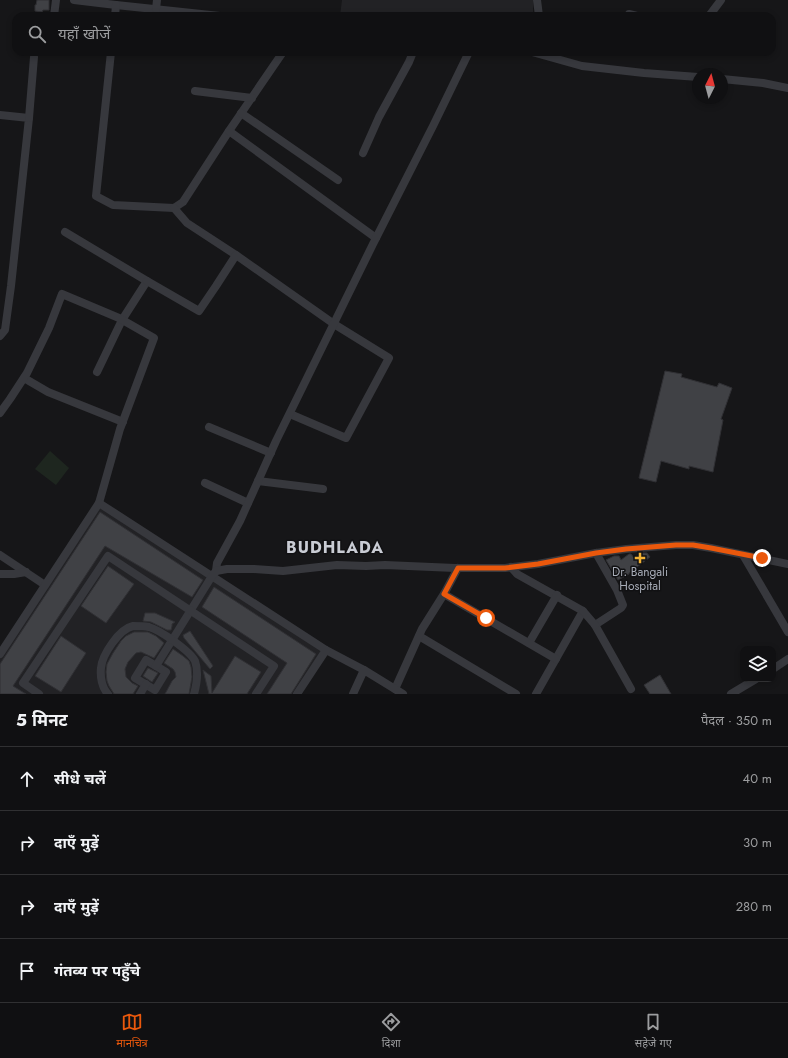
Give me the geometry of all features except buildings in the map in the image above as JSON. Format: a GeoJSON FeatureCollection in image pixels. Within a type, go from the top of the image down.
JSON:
{"type":"FeatureCollection","features":[{"type":"Feature","properties":{"kind":"street"},"geometry":{"type":"LineString","coordinates":[[54,12],[56,0]]}},
{"type":"Feature","properties":{"kind":"street"},"geometry":{"type":"LineString","coordinates":[[78,0],[116,6],[126,3],[156,9],[183,12]]}},
{"type":"Feature","properties":{"kind":"street"},"geometry":{"type":"LineString","coordinates":[[156,9],[157,0]]}},
{"type":"Feature","properties":{"kind":"street"},"geometry":{"type":"LineString","coordinates":[[537,0],[538,12]]}},
{"type":"Feature","properties":{"kind":"street"},"geometry":{"type":"LineString","coordinates":[[713,12],[721,0]]}},
{"type":"Feature","properties":{"kind":"street"},"geometry":{"type":"LineString","coordinates":[[115,12],[116,6]]}},
{"type":"Feature","properties":{"kind":"street"},"geometry":{"type":"LineString","coordinates":[[0,336],[5,330],[11,286],[34,56]]}},
{"type":"Feature","properties":{"kind":"street"},"geometry":{"type":"LineString","coordinates":[[111,56],[96,196],[113,205],[174,208],[183,202],[228,131],[280,56]]}},
{"type":"Feature","properties":{"kind":"street"},"geometry":{"type":"LineString","coordinates":[[363,153],[379,117],[411,56]]}},
{"type":"Feature","properties":{"kind":"street"},"geometry":{"type":"LineString","coordinates":[[156,666],[214,574],[217,563],[240,521],[290,414],[467,56]]}},
{"type":"Feature","properties":{"kind":"street"},"geometry":{"type":"LineString","coordinates":[[548,56],[582,66],[692,77]]}},
{"type":"Feature","properties":{"kind":"street"},"geometry":{"type":"LineString","coordinates":[[728,80],[763,83],[788,88]]}},
{"type":"Feature","properties":{"kind":"street"},"geometry":{"type":"LineString","coordinates":[[194,91],[252,98]]}},
{"type":"Feature","properties":{"kind":"street"},"geometry":{"type":"LineString","coordinates":[[241,113],[338,180]]}},
{"type":"Feature","properties":{"kind":"street"},"geometry":{"type":"LineString","coordinates":[[0,116],[29,118]]}},
{"type":"Feature","properties":{"kind":"street"},"geometry":{"type":"LineString","coordinates":[[228,131],[376,238]]}},
{"type":"Feature","properties":{"kind":"street"},"geometry":{"type":"LineString","coordinates":[[174,208],[187,223],[236,255],[334,324],[389,358],[346,438],[290,414]]}},
{"type":"Feature","properties":{"kind":"street"},"geometry":{"type":"LineString","coordinates":[[65,232],[199,311],[236,255]]}},
{"type":"Feature","properties":{"kind":"street"},"geometry":{"type":"LineString","coordinates":[[97,372],[122,320],[147,281]]}},
{"type":"Feature","properties":{"kind":"street"},"geometry":{"type":"LineString","coordinates":[[0,413],[24,378],[49,328],[62,294],[122,320],[154,338],[123,422],[99,502],[0,654]]}},
{"type":"Feature","properties":{"kind":"street"},"geometry":{"type":"LineString","coordinates":[[24,378],[48,392],[123,422]]}},
{"type":"Feature","properties":{"kind":"street"},"geometry":{"type":"LineString","coordinates":[[209,427],[271,453]]}},
{"type":"Feature","properties":{"kind":"street"},"geometry":{"type":"LineString","coordinates":[[258,481],[323,489]]}},
{"type":"Feature","properties":{"kind":"street"},"geometry":{"type":"LineString","coordinates":[[206,483],[248,503]]}},
{"type":"Feature","properties":{"kind":"street"},"geometry":{"type":"LineString","coordinates":[[99,502],[214,574],[326,650],[364,670],[404,694]]}},
{"type":"Feature","properties":{"kind":"street"},"geometry":{"type":"LineString","coordinates":[[214,574],[226,569],[283,571],[337,565],[458,568],[511,567],[538,564],[596,553],[676,545],[693,545],[788,564]]}},
{"type":"Feature","properties":{"kind":"street"},"geometry":{"type":"LineString","coordinates":[[596,553],[617,590],[623,605],[621,608],[596,625]]}},
{"type":"Feature","properties":{"kind":"street"},"geometry":{"type":"LineString","coordinates":[[0,555],[45,585]]}},
{"type":"Feature","properties":{"kind":"street"},"geometry":{"type":"LineString","coordinates":[[743,555],[788,632]]}},
{"type":"Feature","properties":{"kind":"street"},"geometry":{"type":"LineString","coordinates":[[39,694],[23,683],[108,556],[274,666],[256,694]]}},
{"type":"Feature","properties":{"kind":"street"},"geometry":{"type":"LineString","coordinates":[[511,567],[518,574],[584,611],[596,625],[631,689]]}},
{"type":"Feature","properties":{"kind":"street"},"geometry":{"type":"LineString","coordinates":[[395,689],[422,629],[458,568]]}},
{"type":"Feature","properties":{"kind":"street"},"geometry":{"type":"LineString","coordinates":[[0,574],[26,572]]}},
{"type":"Feature","properties":{"kind":"street"},"geometry":{"type":"LineString","coordinates":[[444,594],[556,659]]}},
{"type":"Feature","properties":{"kind":"street"},"geometry":{"type":"LineString","coordinates":[[529,643],[557,595]]}},
{"type":"Feature","properties":{"kind":"street"},"geometry":{"type":"LineString","coordinates":[[536,694],[584,611]]}},
{"type":"Feature","properties":{"kind":"street"},"geometry":{"type":"LineString","coordinates":[[108,694],[102,683],[101,668],[103,660],[116,639],[124,630],[133,626],[149,627],[158,631],[187,651],[194,660],[197,670],[197,681],[194,694]]}},
{"type":"Feature","properties":{"kind":"street"},"geometry":{"type":"LineString","coordinates":[[419,636],[516,694]]}},
{"type":"Feature","properties":{"kind":"street"},"geometry":{"type":"LineString","coordinates":[[297,694],[326,650]]}},
{"type":"Feature","properties":{"kind":"street"},"geometry":{"type":"LineString","coordinates":[[776,667],[788,659]]}},
{"type":"Feature","properties":{"kind":"street"},"geometry":{"type":"LineString","coordinates":[[146,660],[156,666],[166,672],[155,690],[135,678],[146,660]]}},
{"type":"Feature","properties":{"kind":"street"},"geometry":{"type":"LineString","coordinates":[[353,694],[364,670]]}},
{"type":"Feature","properties":{"kind":"street"},"geometry":{"type":"LineString","coordinates":[[731,694],[751,682]]}},
{"type":"Feature","properties":{"kind":"street"},"geometry":{"type":"LineString","coordinates":[[140,694],[146,684]]}},
{"type":"Feature","properties":{"kind":"shaded area"},"geometry":{"type":"Polygon","coordinates":[[[342,0],[533,0],[533,12],[340,12],[342,0]]]}},
{"type":"Feature","properties":{"kind":"shaded area"},"geometry":{"type":"Polygon","coordinates":[[[50,451],[69,468],[56,485],[35,469],[50,451]]]}},
{"type":"Feature","properties":{"kind":"shaded area"},"geometry":{"type":"Polygon","coordinates":[[[99,504],[325,650],[296,694],[0,694],[0,655],[99,504]]]}},
{"type":"Feature","properties":{"kind":"place","name":"Dr. Bangali Hospital"},"geometry":{"type":"Point","coordinates":[640,558]}},
{"type":"Feature","properties":{"kind":"district","name":"BUDHLADA"},"geometry":{"type":"Point","coordinates":[335,547]}},
{"type":"Feature","properties":{"kind":"route"},"geometry":{"type":"LineString","coordinates":[[486,618],[444,594],[458,568],[505,568],[538,564],[596,553],[676,545],[693,545],[762,558]]}}]}
